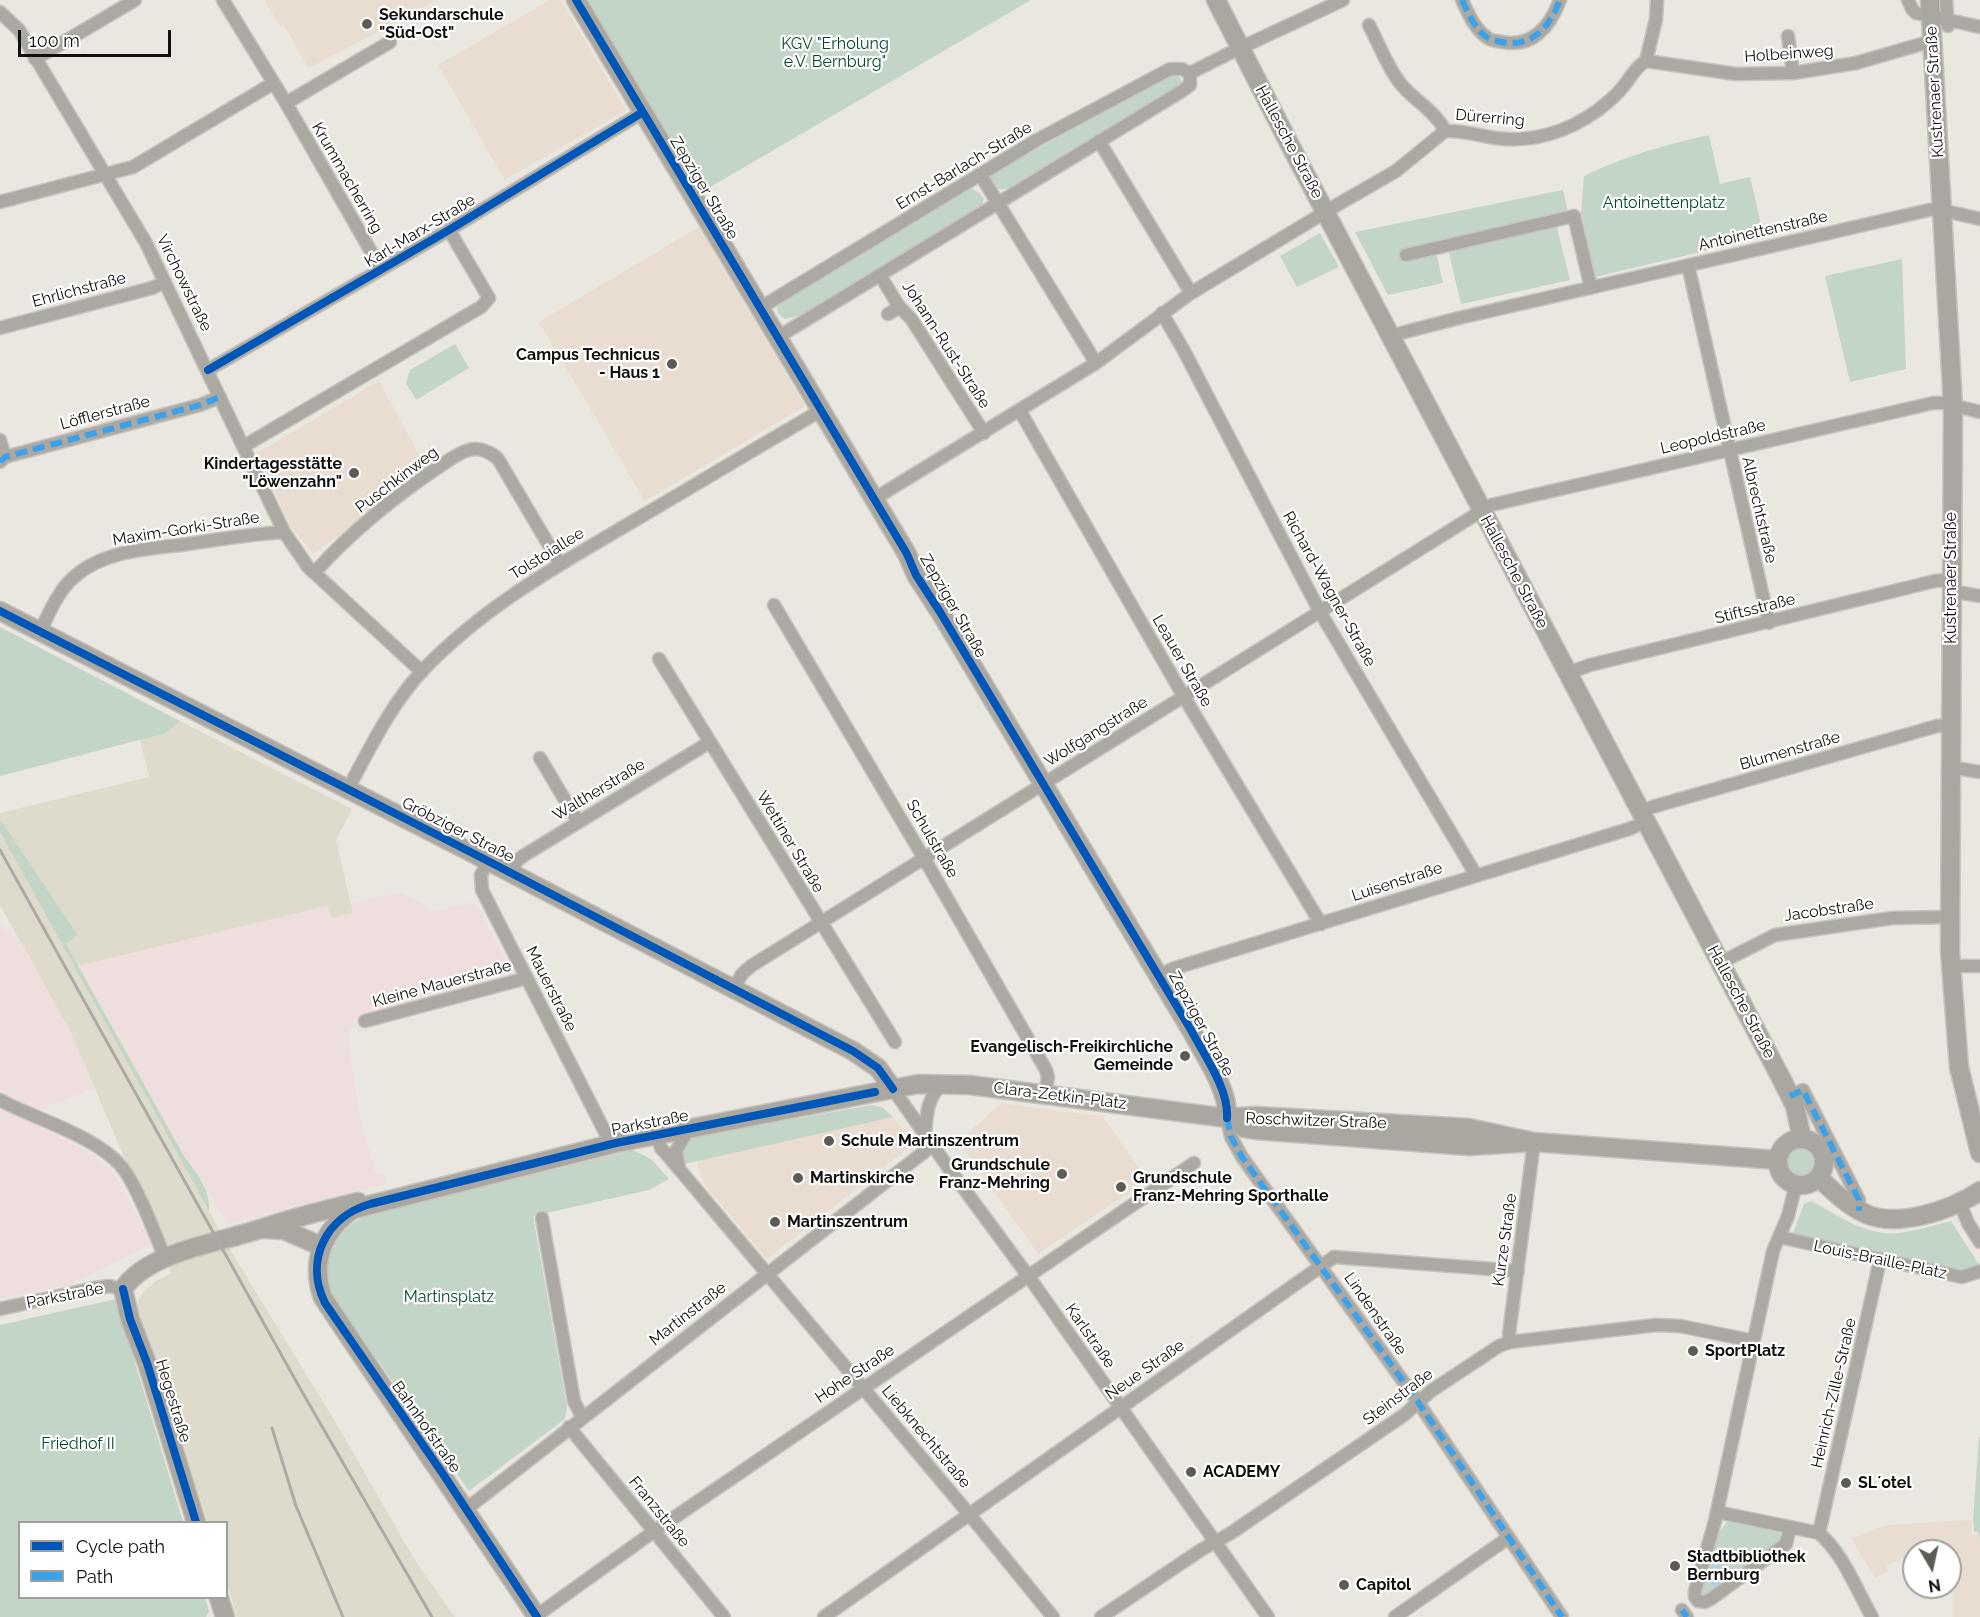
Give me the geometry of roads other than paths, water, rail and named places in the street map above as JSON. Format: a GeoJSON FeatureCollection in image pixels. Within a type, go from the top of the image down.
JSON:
{"type":"FeatureCollection","features":[{"type":"Feature","properties":{"kind":"main road","name":"Zepziger Straße"},"geometry":{"type":"LineString","coordinates":[[576,0],[822,410],[907,554],[916,575],[1158,975],[1221,1088],[1228,1110],[1227,1118]]}},
{"type":"Feature","properties":{"kind":"main road","name":"Hallesche Straße"},"geometry":{"type":"LineString","coordinates":[[1216,0],[1790,1096],[1798,1117],[1802,1139]]}},
{"type":"Feature","properties":{"kind":"main road","name":"Kustrenaer Straße"},"geometry":{"type":"LineString","coordinates":[[1937,22],[1943,211],[1953,406],[1950,966],[1959,1067],[1974,1104],[1980,1153]]}},
{"type":"Feature","properties":{"kind":"main road","name":"Gröbziger Straße"},"geometry":{"type":"LineString","coordinates":[[0,611],[865,1057],[878,1068],[893,1089]]}},
{"type":"Feature","properties":{"kind":"main road","name":"Clara-Zetkin-Platz"},"geometry":{"type":"LineString","coordinates":[[893,1089],[918,1084],[942,1083],[1227,1118]]}},
{"type":"Feature","properties":{"kind":"main road","name":"Parkstraße"},"geometry":{"type":"LineString","coordinates":[[260,1229],[284,1230],[321,1246],[332,1228],[354,1209],[596,1148],[611,1137],[657,1135],[893,1089]]}},
{"type":"Feature","properties":{"kind":"main road","name":"Roschwitzer Straße"},"geometry":{"type":"LineString","coordinates":[[1227,1118],[1244,1128],[1256,1130],[1469,1146],[1534,1142],[1778,1160]]}},
{"type":"Feature","properties":{"kind":"main road"},"geometry":{"type":"LineString","coordinates":[[1802,1139],[1814,1143],[1822,1153],[1824,1166],[1818,1177],[1808,1184],[1796,1184],[1782,1175],[1778,1160],[1781,1150],[1786,1145],[1802,1139]]}},
{"type":"Feature","properties":{"kind":"main road"},"geometry":{"type":"LineString","coordinates":[[1818,1177],[1860,1211],[1878,1217],[1903,1219],[1960,1203],[1980,1191]]}},
{"type":"Feature","properties":{"kind":"main road","name":"Parkstraße"},"geometry":{"type":"LineString","coordinates":[[123,1289],[139,1272],[165,1258],[260,1229],[275,1222],[429,1184],[433,1188]]}},
{"type":"Feature","properties":{"kind":"main road","name":"Bahnhofstraße"},"geometry":{"type":"LineString","coordinates":[[321,1246],[317,1278],[325,1303],[536,1616]]}},
{"type":"Feature","properties":{"kind":"main road","name":"Hegestraße"},"geometry":{"type":"LineString","coordinates":[[123,1289],[127,1309],[147,1363],[196,1521]]}},
{"type":"Feature","properties":{"kind":"main road"},"geometry":{"type":"LineString","coordinates":[[219,1599],[225,1617]]}},
{"type":"Feature","properties":{"kind":"street"},"geometry":{"type":"LineString","coordinates":[[35,59],[135,0]]}},
{"type":"Feature","properties":{"kind":"street","name":"Krummacherring"},"geometry":{"type":"LineString","coordinates":[[223,0],[272,84],[286,103],[381,269]]}},
{"type":"Feature","properties":{"kind":"street","name":"Ernst-Barlach-Straße"},"geometry":{"type":"LineString","coordinates":[[760,308],[1037,140],[1170,69],[1182,69],[1190,73],[1343,0]]}},
{"type":"Feature","properties":{"kind":"street"},"geometry":{"type":"LineString","coordinates":[[1462,0],[1472,22],[1489,39],[1510,43],[1528,40],[1543,31],[1554,17],[1560,0]]}},
{"type":"Feature","properties":{"kind":"street","name":"Dürerring"},"geometry":{"type":"LineString","coordinates":[[1369,25],[1399,81],[1410,94],[1438,118],[1445,131],[1460,130],[1487,137],[1516,139],[1551,134],[1579,123],[1620,91],[1640,64],[1646,61],[1656,19],[1657,0]]}},
{"type":"Feature","properties":{"kind":"street"},"geometry":{"type":"LineString","coordinates":[[1908,0],[1916,13],[1937,22],[1978,31]]}},
{"type":"Feature","properties":{"kind":"street"},"geometry":{"type":"LineString","coordinates":[[1937,22],[1946,0]]}},
{"type":"Feature","properties":{"kind":"street","name":"Virchowstraße"},"geometry":{"type":"LineString","coordinates":[[0,12],[19,30],[146,243],[284,532]]}},
{"type":"Feature","properties":{"kind":"street","name":"Holbeinweg"},"geometry":{"type":"LineString","coordinates":[[1646,61],[1736,74],[1793,73],[1856,63],[1937,22]]}},
{"type":"Feature","properties":{"kind":"street"},"geometry":{"type":"LineString","coordinates":[[1788,36],[1793,73]]}},
{"type":"Feature","properties":{"kind":"street"},"geometry":{"type":"LineString","coordinates":[[286,103],[390,42]]}},
{"type":"Feature","properties":{"kind":"street"},"geometry":{"type":"LineString","coordinates":[[778,337],[1182,92],[1190,85],[1190,73]]}},
{"type":"Feature","properties":{"kind":"street"},"geometry":{"type":"LineString","coordinates":[[0,202],[133,167],[272,84]]}},
{"type":"Feature","properties":{"kind":"street","name":"Karl-Marx-Straße"},"geometry":{"type":"LineString","coordinates":[[208,370],[449,230],[643,112]]}},
{"type":"Feature","properties":{"kind":"street","name":"Johann-Rust-Straße"},"geometry":{"type":"LineString","coordinates":[[874,499],[1096,363],[1191,293],[1396,171],[1445,131]]}},
{"type":"Feature","properties":{"kind":"street"},"geometry":{"type":"LineString","coordinates":[[1099,141],[1191,293]]}},
{"type":"Feature","properties":{"kind":"street"},"geometry":{"type":"LineString","coordinates":[[980,174],[1096,363]]}},
{"type":"Feature","properties":{"kind":"street","name":"Antoinettenstraße"},"geometry":{"type":"LineString","coordinates":[[1391,337],[1404,332],[1929,210],[1980,219]]}},
{"type":"Feature","properties":{"kind":"street"},"geometry":{"type":"LineString","coordinates":[[1406,255],[1574,216],[1591,288]]}},
{"type":"Feature","properties":{"kind":"street","name":"Karl-Marx-Straße"},"geometry":{"type":"LineString","coordinates":[[244,446],[481,307],[489,298],[449,230]]}},
{"type":"Feature","properties":{"kind":"street","name":"Albrechtstraße"},"geometry":{"type":"LineString","coordinates":[[1688,265],[1728,450],[1769,623]]}},
{"type":"Feature","properties":{"kind":"street","name":"Johann-Rust-Straße"},"geometry":{"type":"LineString","coordinates":[[880,275],[900,307],[912,320],[984,433]]}},
{"type":"Feature","properties":{"kind":"street","name":"Ehrlichstraße"},"geometry":{"type":"LineString","coordinates":[[0,328],[152,288],[165,282]]}},
{"type":"Feature","properties":{"kind":"street"},"geometry":{"type":"LineString","coordinates":[[888,314],[900,307]]}},
{"type":"Feature","properties":{"kind":"street","name":"Richard-Wagner-Straße"},"geometry":{"type":"LineString","coordinates":[[1162,313],[1320,612],[1476,875]]}},
{"type":"Feature","properties":{"kind":"street","name":"Löfflerstraße"},"geometry":{"type":"LineString","coordinates":[[2,459],[200,405],[220,397]]}},
{"type":"Feature","properties":{"kind":"street","name":"Leopoldstraße"},"geometry":{"type":"LineString","coordinates":[[1482,511],[1499,503],[1933,403],[1943,403],[1980,412]]}},
{"type":"Feature","properties":{"kind":"street","name":"Tolstoiallee"},"geometry":{"type":"LineString","coordinates":[[348,789],[392,710],[422,672],[471,625],[503,600],[560,564],[822,410]]}},
{"type":"Feature","properties":{"kind":"street","name":"Leauer Straße"},"geometry":{"type":"LineString","coordinates":[[1020,411],[1184,697],[1321,924]]}},
{"type":"Feature","properties":{"kind":"street"},"geometry":{"type":"LineString","coordinates":[[0,440],[2,459]]}},
{"type":"Feature","properties":{"kind":"street","name":"Puschkinweg"},"geometry":{"type":"LineString","coordinates":[[315,572],[330,555],[416,483],[452,458],[470,449],[487,452],[498,459],[560,564]]}},
{"type":"Feature","properties":{"kind":"street","name":"Wolfgangstraße"},"geometry":{"type":"LineString","coordinates":[[734,988],[742,974],[752,966],[1482,511]]}},
{"type":"Feature","properties":{"kind":"street","name":"Maxim-Gorki-Straße"},"geometry":{"type":"LineString","coordinates":[[40,632],[63,588],[80,571],[96,562],[136,551],[250,534],[284,532],[308,567],[422,672]]}},
{"type":"Feature","properties":{"kind":"street","name":"Stiftsstraße"},"geometry":{"type":"LineString","coordinates":[[1568,674],[1590,665],[1935,581],[1980,596]]}},
{"type":"Feature","properties":{"kind":"street","name":"Schulstraße"},"geometry":{"type":"LineString","coordinates":[[774,605],[1046,1070],[1048,1077],[1045,1094]]}},
{"type":"Feature","properties":{"kind":"street","name":"Wettiner Straße"},"geometry":{"type":"LineString","coordinates":[[659,659],[895,1042]]}},
{"type":"Feature","properties":{"kind":"street","name":"Blumenstraße"},"geometry":{"type":"LineString","coordinates":[[1643,817],[1652,807],[1937,726],[1950,725]]}},
{"type":"Feature","properties":{"kind":"street","name":"Waltherstraße"},"geometry":{"type":"LineString","coordinates":[[510,872],[523,856],[710,742]]}},
{"type":"Feature","properties":{"kind":"street"},"geometry":{"type":"LineString","coordinates":[[540,758],[578,822]]}},
{"type":"Feature","properties":{"kind":"street"},"geometry":{"type":"LineString","coordinates":[[1950,767],[1980,772]]}},
{"type":"Feature","properties":{"kind":"street","name":"Luisenstraße"},"geometry":{"type":"LineString","coordinates":[[1158,975],[1476,875],[1643,817]]}},
{"type":"Feature","properties":{"kind":"street","name":"Mauerstraße"},"geometry":{"type":"LineString","coordinates":[[488,861],[481,875],[482,890],[611,1137]]}},
{"type":"Feature","properties":{"kind":"street","name":"Jacobstraße"},"geometry":{"type":"LineString","coordinates":[[1720,963],[1780,934],[1892,918],[1949,917]]}},
{"type":"Feature","properties":{"kind":"street"},"geometry":{"type":"LineString","coordinates":[[1950,966],[1980,966]]}},
{"type":"Feature","properties":{"kind":"street","name":"Kleine Mauerstraße"},"geometry":{"type":"LineString","coordinates":[[365,1021],[527,978]]}},
{"type":"Feature","properties":{"kind":"street"},"geometry":{"type":"LineString","coordinates":[[925,1133],[927,1108],[932,1096],[942,1083]]}},
{"type":"Feature","properties":{"kind":"street","name":"Karlstraße"},"geometry":{"type":"LineString","coordinates":[[893,1089],[1029,1276],[1268,1617]]}},
{"type":"Feature","properties":{"kind":"street"},"geometry":{"type":"LineString","coordinates":[[1790,1096],[1803,1090],[1859,1200],[1860,1211]]}},
{"type":"Feature","properties":{"kind":"street"},"geometry":{"type":"LineString","coordinates":[[0,1100],[79,1137],[99,1148],[121,1166],[152,1226],[165,1258]]}},
{"type":"Feature","properties":{"kind":"street","name":"Lindenstraße"},"geometry":{"type":"LineString","coordinates":[[1227,1118],[1232,1137],[1242,1157],[1418,1402],[1562,1617]]}},
{"type":"Feature","properties":{"kind":"street"},"geometry":{"type":"LineString","coordinates":[[679,1169],[676,1151],[689,1128]]}},
{"type":"Feature","properties":{"kind":"street","name":"Liebknechtstraße"},"geometry":{"type":"LineString","coordinates":[[657,1135],[661,1148],[1053,1617]]}},
{"type":"Feature","properties":{"kind":"street","name":"Kurze Straße"},"geometry":{"type":"LineString","coordinates":[[1510,1342],[1509,1334],[1534,1142]]}},
{"type":"Feature","properties":{"kind":"street","name":"Martinstraße"},"geometry":{"type":"LineString","coordinates":[[465,1509],[933,1145]]}},
{"type":"Feature","properties":{"kind":"street","name":"Hohe Straße"},"geometry":{"type":"LineString","coordinates":[[536,1616],[653,1532],[1194,1163]]}},
{"type":"Feature","properties":{"kind":"street"},"geometry":{"type":"LineString","coordinates":[[1790,1528],[1786,1544],[1711,1599],[1705,1602],[1698,1601],[1695,1591],[1717,1512],[1773,1251],[1796,1184]]}},
{"type":"Feature","properties":{"kind":"street"},"geometry":{"type":"LineString","coordinates":[[1960,1203],[1968,1223],[1980,1242]]}},
{"type":"Feature","properties":{"kind":"street"},"geometry":{"type":"LineString","coordinates":[[542,1218],[574,1401],[582,1417]]}},
{"type":"Feature","properties":{"kind":"street","name":"Louis-Braille-Platz"},"geometry":{"type":"LineString","coordinates":[[1779,1237],[1962,1277],[1980,1270]]}},
{"type":"Feature","properties":{"kind":"street","name":"Neue Straße"},"geometry":{"type":"LineString","coordinates":[[824,1617],[1334,1257],[1518,1271]]}},
{"type":"Feature","properties":{"kind":"street","name":"Heinrich-Zille-Straße"},"geometry":{"type":"LineString","coordinates":[[1820,1533],[1880,1260]]}},
{"type":"Feature","properties":{"kind":"street","name":"Parkstraße"},"geometry":{"type":"LineString","coordinates":[[0,1309],[95,1288],[109,1286],[123,1289]]}},
{"type":"Feature","properties":{"kind":"street","name":"Steinstraße"},"geometry":{"type":"LineString","coordinates":[[1101,1617],[1231,1533],[1499,1346],[1510,1342],[1656,1325],[1680,1326],[1754,1341]]}},
{"type":"Feature","properties":{"kind":"street","name":"Franzstraße"},"geometry":{"type":"LineString","coordinates":[[569,1427],[724,1617]]}},
{"type":"Feature","properties":{"kind":"street"},"geometry":{"type":"LineString","coordinates":[[1717,1512],[1820,1533],[1838,1555],[1872,1617]]}},
{"type":"Feature","properties":{"kind":"street"},"geometry":{"type":"LineString","coordinates":[[1395,1617],[1508,1538]]}},
{"type":"Feature","properties":{"kind":"water"},"geometry":{"type":"Polygon","coordinates":[[[1717,1566],[1724,1569],[1727,1576],[1724,1583],[1717,1586],[1710,1583],[1707,1576],[1710,1569],[1717,1566]]]}},
{"type":"Feature","properties":{"kind":"railway"},"geometry":{"type":"LineString","coordinates":[[0,850],[301,1390],[432,1617]]}},
{"type":"Feature","properties":{"kind":"railway"},"geometry":{"type":"LineString","coordinates":[[272,1428],[296,1506],[343,1617]]}},
{"type":"Feature","properties":{"kind":"place","name":"Sekundarschule \"Süd-Ost\""},"geometry":{"type":"Point","coordinates":[367,24]}},
{"type":"Feature","properties":{"kind":"place","name":"Campus Technicus - Haus 1"},"geometry":{"type":"Point","coordinates":[672,364]}},
{"type":"Feature","properties":{"kind":"place","name":"Kindertagesstätte \"Löwenzahn\""},"geometry":{"type":"Point","coordinates":[354,473]}},
{"type":"Feature","properties":{"kind":"place","name":"Evangelisch-Freikirchliche Gemeinde"},"geometry":{"type":"Point","coordinates":[1185,1056]}},
{"type":"Feature","properties":{"kind":"place","name":"Schule Martinszentrum"},"geometry":{"type":"Point","coordinates":[829,1141]}},
{"type":"Feature","properties":{"kind":"place","name":"Grundschule Franz-Mehring"},"geometry":{"type":"Point","coordinates":[1062,1174]}},
{"type":"Feature","properties":{"kind":"place","name":"Martinskirche"},"geometry":{"type":"Point","coordinates":[798,1178]}},
{"type":"Feature","properties":{"kind":"place","name":"Grundschule Franz-Mehring Sporthalle"},"geometry":{"type":"Point","coordinates":[1121,1187]}},
{"type":"Feature","properties":{"kind":"place","name":"Martinszentrum"},"geometry":{"type":"Point","coordinates":[775,1222]}},
{"type":"Feature","properties":{"kind":"place","name":"SportPlatz"},"geometry":{"type":"Point","coordinates":[1693,1351]}},
{"type":"Feature","properties":{"kind":"place","name":"ACADEMY"},"geometry":{"type":"Point","coordinates":[1191,1472]}},
{"type":"Feature","properties":{"kind":"place","name":"SL´otel"},"geometry":{"type":"Point","coordinates":[1846,1483]}},
{"type":"Feature","properties":{"kind":"place","name":"Stadtbibliothek Bernburg"},"geometry":{"type":"Point","coordinates":[1675,1566]}},
{"type":"Feature","properties":{"kind":"place","name":"Capitol"},"geometry":{"type":"Point","coordinates":[1344,1585]}},
{"type":"Feature","properties":{"kind":"park label","name":"KGV \"Erholung e.V. Bernburg\""},"geometry":{"type":"Point","coordinates":[835,53]}},
{"type":"Feature","properties":{"kind":"park label","name":"Antoinettenplatz"},"geometry":{"type":"Point","coordinates":[1664,203]}},
{"type":"Feature","properties":{"kind":"park label","name":"Martinsplatz"},"geometry":{"type":"Point","coordinates":[449,1297]}},
{"type":"Feature","properties":{"kind":"park label","name":"Friedhof II"},"geometry":{"type":"Point","coordinates":[78,1444]}}]}
